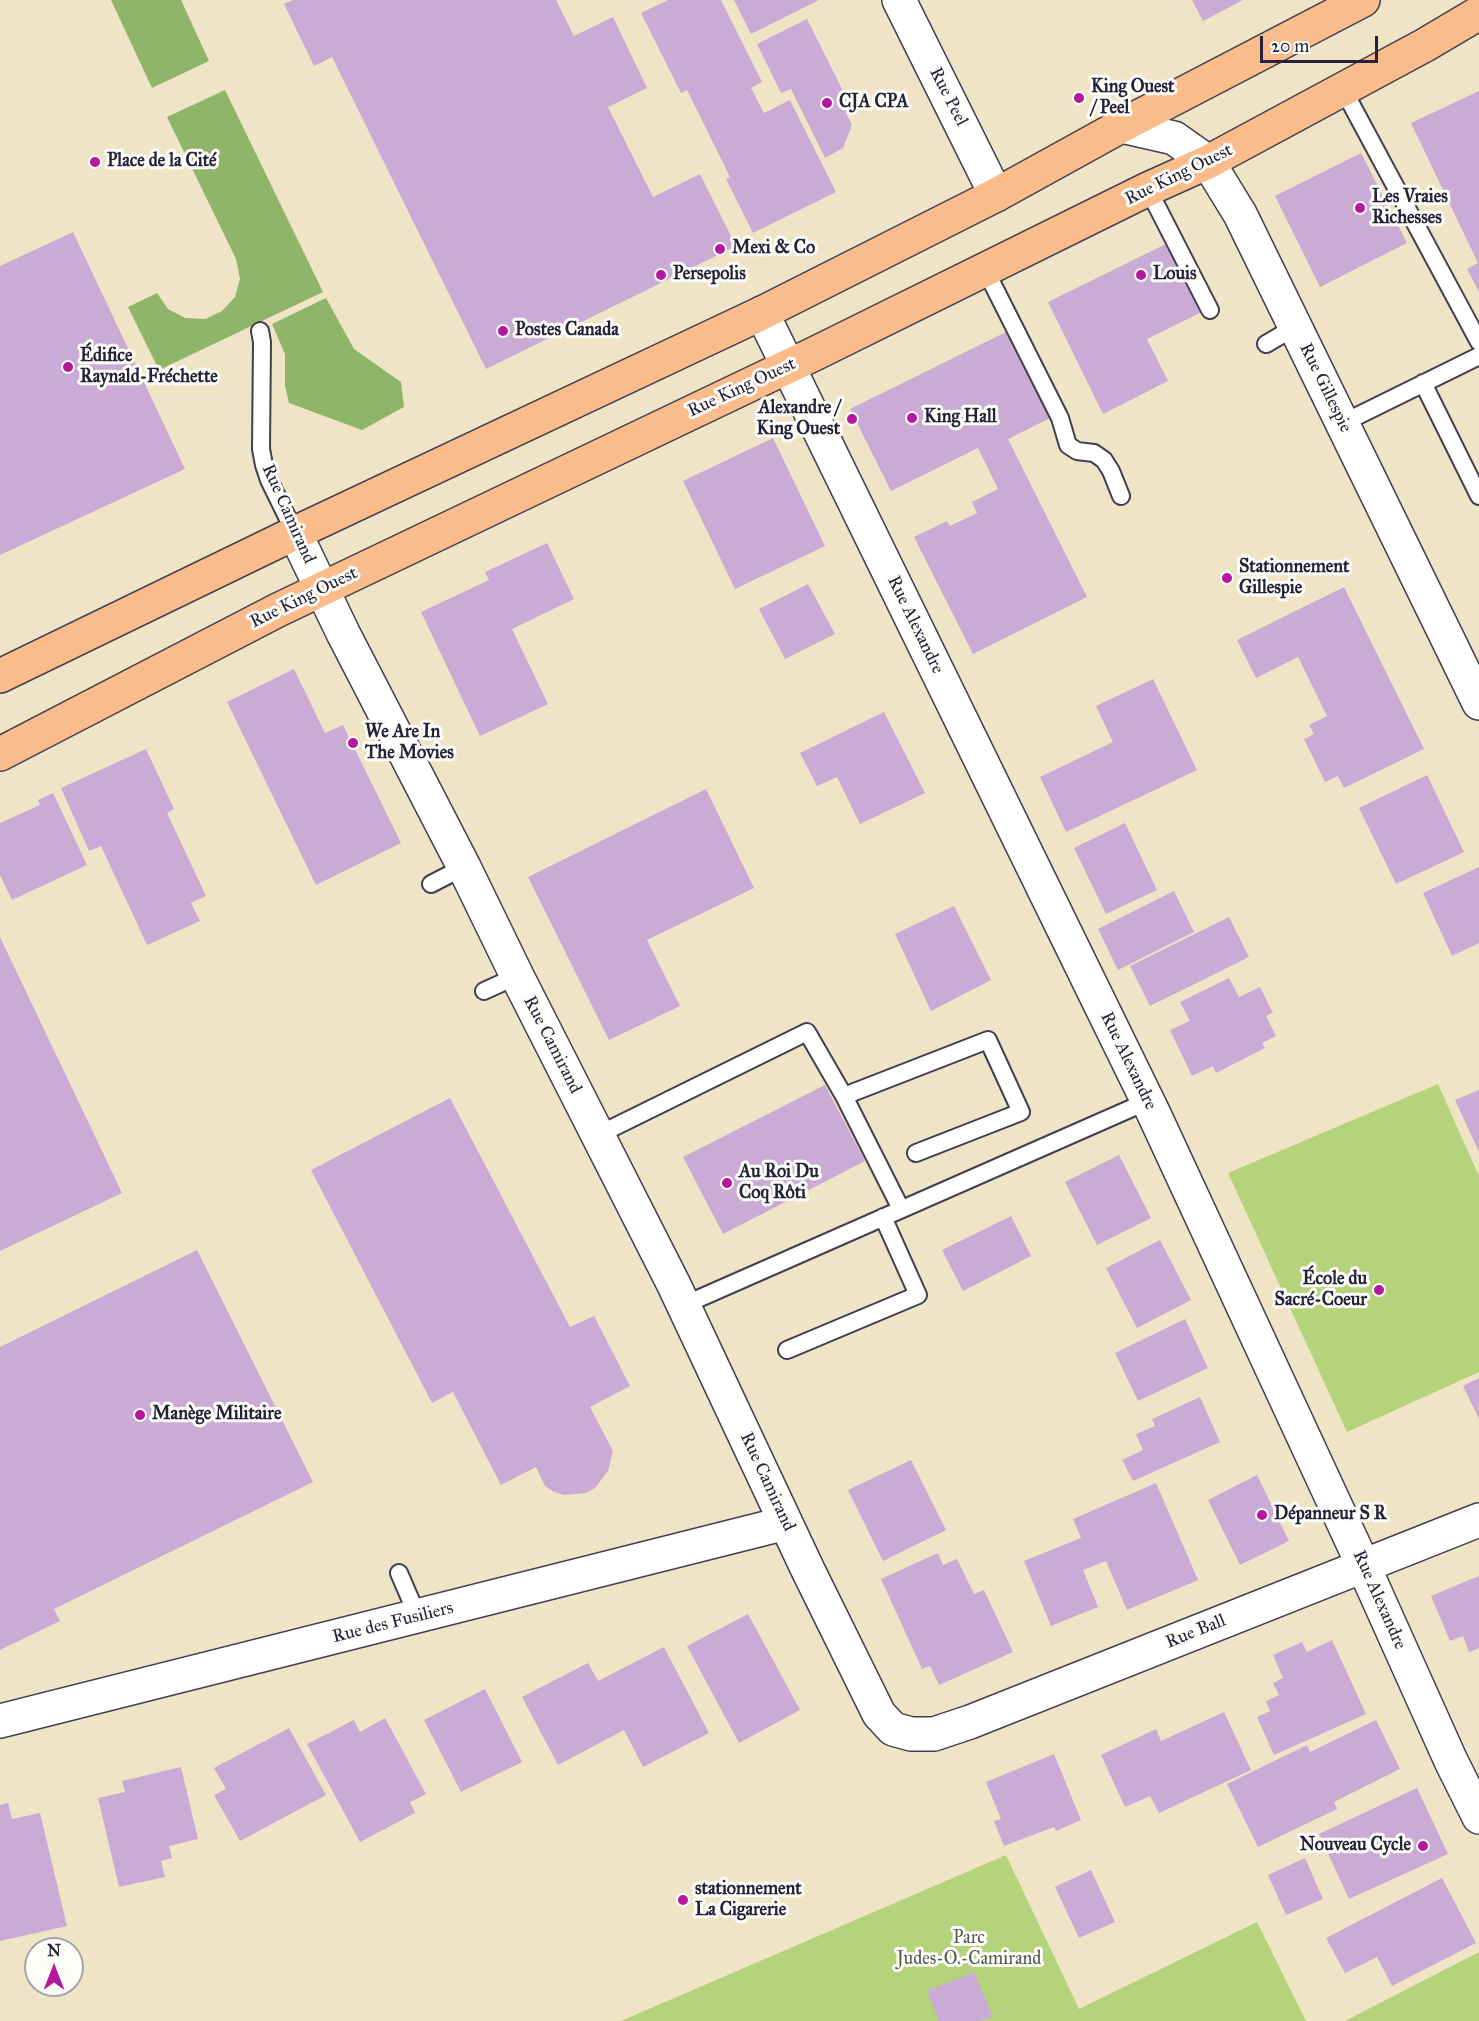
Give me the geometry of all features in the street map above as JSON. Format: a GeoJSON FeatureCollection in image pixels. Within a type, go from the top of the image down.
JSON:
{"type":"FeatureCollection","features":[{"type":"Feature","properties":{"kind":"main road"},"geometry":{"type":"LineString","coordinates":[[0,676],[295,533],[762,314],[996,195],[1121,126],[1363,0]]}},
{"type":"Feature","properties":{"kind":"main road","name":"Rue King Ouest"},"geometry":{"type":"LineString","coordinates":[[0,754],[321,589],[986,271],[1148,189],[1208,162],[1425,45],[1479,13]]}},
{"type":"Feature","properties":{"kind":"street","name":"Rue Peel"},"geometry":{"type":"LineString","coordinates":[[899,0],[996,195]]}},
{"type":"Feature","properties":{"kind":"street","name":"Rue Gillespie"},"geometry":{"type":"LineString","coordinates":[[1121,126],[1174,138],[1208,162],[1240,214],[1479,703]]}},
{"type":"Feature","properties":{"kind":"street","name":"Rue Alexandre"},"geometry":{"type":"LineString","coordinates":[[762,314],[1148,1101],[1363,1564],[1451,1761],[1479,1817]]}},
{"type":"Feature","properties":{"kind":"street","name":"Rue Camirand"},"geometry":{"type":"LineString","coordinates":[[295,533],[321,589],[464,867],[684,1305],[812,1579],[879,1714],[893,1729],[911,1734]]}},
{"type":"Feature","properties":{"kind":"street","name":"Rue Ball"},"geometry":{"type":"LineString","coordinates":[[911,1734],[933,1734],[970,1722],[1363,1564],[1479,1520]]}},
{"type":"Feature","properties":{"kind":"street","name":"Rue des Fusiliers"},"geometry":{"type":"LineString","coordinates":[[0,1721],[786,1523]]}},
{"type":"Feature","properties":{"kind":"lane"},"geometry":{"type":"LineString","coordinates":[[1343,89],[1479,342]]}},
{"type":"Feature","properties":{"kind":"lane"},"geometry":{"type":"LineString","coordinates":[[1148,189],[1210,310]]}},
{"type":"Feature","properties":{"kind":"lane"},"geometry":{"type":"LineString","coordinates":[[986,271],[1060,418],[1068,445],[1077,451],[1094,453],[1104,460],[1121,496]]}},
{"type":"Feature","properties":{"kind":"lane"},"geometry":{"type":"LineString","coordinates":[[1266,344],[1295,327]]}},
{"type":"Feature","properties":{"kind":"lane","name":"Rue Camirand"},"geometry":{"type":"LineString","coordinates":[[260,331],[262,342],[261,449],[264,465],[295,533]]}},
{"type":"Feature","properties":{"kind":"lane"},"geometry":{"type":"LineString","coordinates":[[1343,423],[1479,356]]}},
{"type":"Feature","properties":{"kind":"lane"},"geometry":{"type":"LineString","coordinates":[[1423,383],[1479,496]]}},
{"type":"Feature","properties":{"kind":"lane"},"geometry":{"type":"LineString","coordinates":[[431,884],[464,867]]}},
{"type":"Feature","properties":{"kind":"lane"},"geometry":{"type":"LineString","coordinates":[[484,991],[517,976]]}},
{"type":"Feature","properties":{"kind":"lane"},"geometry":{"type":"LineString","coordinates":[[598,1135],[807,1032],[844,1096],[901,1209]]}},
{"type":"Feature","properties":{"kind":"lane"},"geometry":{"type":"LineString","coordinates":[[844,1096],[988,1040],[1021,1112],[916,1153]]}},
{"type":"Feature","properties":{"kind":"lane"},"geometry":{"type":"LineString","coordinates":[[684,1305],[1148,1101]]}},
{"type":"Feature","properties":{"kind":"lane"},"geometry":{"type":"LineString","coordinates":[[787,1350],[918,1295],[883,1217]]}},
{"type":"Feature","properties":{"kind":"lane"},"geometry":{"type":"LineString","coordinates":[[399,1573],[418,1617]]}},
{"type":"Feature","properties":{"kind":"green space"},"geometry":{"type":"Polygon","coordinates":[[[111,0],[181,0],[209,61],[152,88],[111,0]]]}},
{"type":"Feature","properties":{"kind":"green space"},"geometry":{"type":"Polygon","coordinates":[[[225,90],[323,292],[159,370],[128,307],[157,293],[168,309],[185,318],[205,319],[222,311],[235,297],[240,279],[236,259],[167,117],[225,90]]]}},
{"type":"Feature","properties":{"kind":"green space"},"geometry":{"type":"Polygon","coordinates":[[[326,298],[354,349],[401,382],[404,407],[362,430],[289,403],[285,386],[285,354],[272,324],[326,298]]]}},
{"type":"Feature","properties":{"kind":"green space"},"geometry":{"type":"Polygon","coordinates":[[[1438,1084],[1479,1176],[1479,1372],[1347,1432],[1228,1173],[1438,1084]]]}},
{"type":"Feature","properties":{"kind":"green space","name":"Parc Judes-O.-Camirand"},"geometry":{"type":"Polygon","coordinates":[[[1006,1855],[1079,2009],[1257,1922],[1306,2021],[621,2021],[1006,1855]]]}},
{"type":"Feature","properties":{"kind":"green space"},"geometry":{"type":"Polygon","coordinates":[[[1479,1952],[1479,2021],[1345,2021],[1479,1952]]]}},
{"type":"Feature","properties":{"kind":"building"},"geometry":{"type":"Polygon","coordinates":[[[293,0],[556,0],[574,36],[613,17],[647,88],[608,107],[653,197],[700,174],[736,246],[486,369],[332,57],[314,66],[284,4],[293,0]]]}},
{"type":"Feature","properties":{"kind":"building"},"geometry":{"type":"Polygon","coordinates":[[[668,0],[721,0],[762,82],[751,88],[764,113],[790,100],[836,192],[753,233],[726,179],[730,177],[687,90],[681,93],[641,13],[668,0]]]}},
{"type":"Feature","properties":{"kind":"building"},"geometry":{"type":"Polygon","coordinates":[[[734,0],[819,0],[751,34],[734,0]]]}},
{"type":"Feature","properties":{"kind":"building"},"geometry":{"type":"Polygon","coordinates":[[[1192,0],[1243,0],[1203,21],[1192,0]]]}},
{"type":"Feature","properties":{"kind":"building"},"geometry":{"type":"Polygon","coordinates":[[[807,19],[852,109],[846,113],[852,125],[843,148],[825,158],[791,89],[781,93],[757,44],[807,19]]]}},
{"type":"Feature","properties":{"kind":"building"},"geometry":{"type":"Polygon","coordinates":[[[1479,91],[1479,292],[1467,269],[1478,263],[1411,123],[1479,91]]]}},
{"type":"Feature","properties":{"kind":"building"},"geometry":{"type":"Polygon","coordinates":[[[1361,153],[1407,243],[1320,287],[1275,196],[1361,153]]]}},
{"type":"Feature","properties":{"kind":"building","name":"Édifice Raynald-Fréchette"},"geometry":{"type":"Polygon","coordinates":[[[73,232],[185,469],[0,555],[0,266],[73,232]]]}},
{"type":"Feature","properties":{"kind":"building"},"geometry":{"type":"Polygon","coordinates":[[[1172,241],[1206,310],[1147,339],[1168,381],[1103,414],[1048,302],[1172,241]]]}},
{"type":"Feature","properties":{"kind":"building"},"geometry":{"type":"Polygon","coordinates":[[[1006,332],[1050,418],[1008,439],[1087,597],[973,654],[914,537],[947,521],[950,526],[977,513],[972,502],[998,489],[978,448],[891,491],[850,409],[1006,332]]]}},
{"type":"Feature","properties":{"kind":"building"},"geometry":{"type":"Polygon","coordinates":[[[773,438],[825,546],[735,589],[683,481],[773,438]]]}},
{"type":"Feature","properties":{"kind":"building"},"geometry":{"type":"Polygon","coordinates":[[[547,543],[574,599],[512,629],[548,704],[480,736],[421,612],[489,580],[485,572],[547,543]]]}},
{"type":"Feature","properties":{"kind":"building"},"geometry":{"type":"Polygon","coordinates":[[[808,584],[835,634],[785,659],[759,609],[808,584]]]}},
{"type":"Feature","properties":{"kind":"building"},"geometry":{"type":"Polygon","coordinates":[[[1344,587],[1424,749],[1344,788],[1338,776],[1325,782],[1304,739],[1314,734],[1309,725],[1327,716],[1298,657],[1256,678],[1237,640],[1344,587]]]}},
{"type":"Feature","properties":{"kind":"building"},"geometry":{"type":"Polygon","coordinates":[[[294,669],[325,733],[343,725],[401,843],[316,885],[227,702],[294,669]]]}},
{"type":"Feature","properties":{"kind":"building"},"geometry":{"type":"Polygon","coordinates":[[[1153,679],[1197,770],[1066,832],[1040,777],[1113,742],[1096,706],[1153,679]]]}},
{"type":"Feature","properties":{"kind":"building"},"geometry":{"type":"Polygon","coordinates":[[[884,712],[925,793],[860,824],[837,777],[817,786],[800,753],[884,712]]]}},
{"type":"Feature","properties":{"kind":"building"},"geometry":{"type":"Polygon","coordinates":[[[146,749],[174,809],[167,813],[206,896],[191,903],[200,921],[147,945],[101,846],[89,851],[61,788],[146,749]]]}},
{"type":"Feature","properties":{"kind":"building"},"geometry":{"type":"Polygon","coordinates":[[[1427,775],[1464,852],[1396,884],[1359,808],[1427,775]]]}},
{"type":"Feature","properties":{"kind":"building"},"geometry":{"type":"Polygon","coordinates":[[[706,789],[754,888],[647,940],[680,1006],[609,1040],[528,877],[706,789]]]}},
{"type":"Feature","properties":{"kind":"building"},"geometry":{"type":"Polygon","coordinates":[[[53,793],[87,865],[12,900],[0,875],[0,823],[40,805],[38,800],[53,793]]]}},
{"type":"Feature","properties":{"kind":"building"},"geometry":{"type":"Polygon","coordinates":[[[1125,823],[1157,890],[1106,914],[1074,848],[1125,823]]]}},
{"type":"Feature","properties":{"kind":"building"},"geometry":{"type":"Polygon","coordinates":[[[1479,867],[1479,943],[1452,956],[1423,893],[1479,867]]]}},
{"type":"Feature","properties":{"kind":"building"},"geometry":{"type":"Polygon","coordinates":[[[1174,891],[1194,932],[1118,970],[1098,929],[1174,891]]]}},
{"type":"Feature","properties":{"kind":"building"},"geometry":{"type":"Polygon","coordinates":[[[954,906],[991,980],[931,1011],[895,934],[954,906]]]}},
{"type":"Feature","properties":{"kind":"building"},"geometry":{"type":"Polygon","coordinates":[[[1229,917],[1249,957],[1150,1006],[1130,966],[1229,917]]]}},
{"type":"Feature","properties":{"kind":"building"},"geometry":{"type":"Polygon","coordinates":[[[0,937],[122,1193],[0,1251],[0,937]]]}},
{"type":"Feature","properties":{"kind":"building"},"geometry":{"type":"Polygon","coordinates":[[[1229,978],[1239,997],[1260,987],[1273,1013],[1266,1016],[1276,1036],[1262,1043],[1265,1048],[1216,1073],[1213,1066],[1192,1076],[1170,1030],[1190,1021],[1180,1002],[1229,978]]]}},
{"type":"Feature","properties":{"kind":"building"},"geometry":{"type":"Polygon","coordinates":[[[825,1085],[865,1161],[723,1234],[683,1157],[825,1085]]]}},
{"type":"Feature","properties":{"kind":"building"},"geometry":{"type":"Polygon","coordinates":[[[1479,1090],[1479,1152],[1455,1100],[1479,1090]]]}},
{"type":"Feature","properties":{"kind":"building"},"geometry":{"type":"Polygon","coordinates":[[[450,1098],[570,1327],[594,1316],[630,1386],[590,1407],[613,1451],[608,1471],[595,1488],[586,1493],[564,1495],[554,1492],[545,1486],[536,1467],[501,1485],[453,1392],[432,1403],[311,1170],[450,1098]]]}},
{"type":"Feature","properties":{"kind":"building"},"geometry":{"type":"Polygon","coordinates":[[[1119,1155],[1151,1218],[1097,1245],[1065,1182],[1119,1155]]]}},
{"type":"Feature","properties":{"kind":"building"},"geometry":{"type":"Polygon","coordinates":[[[1011,1216],[1031,1256],[963,1291],[942,1250],[1011,1216]]]}},
{"type":"Feature","properties":{"kind":"building"},"geometry":{"type":"Polygon","coordinates":[[[1160,1240],[1191,1300],[1137,1328],[1106,1268],[1160,1240]]]}},
{"type":"Feature","properties":{"kind":"building","name":"Manège Militaire"},"geometry":{"type":"Polygon","coordinates":[[[197,1250],[313,1482],[54,1609],[60,1621],[0,1650],[0,1347],[197,1250]]]}},
{"type":"Feature","properties":{"kind":"building"},"geometry":{"type":"Polygon","coordinates":[[[1185,1319],[1208,1368],[1138,1401],[1115,1353],[1185,1319]]]}},
{"type":"Feature","properties":{"kind":"building"},"geometry":{"type":"Polygon","coordinates":[[[1479,1378],[1479,1419],[1463,1386],[1479,1378]]]}},
{"type":"Feature","properties":{"kind":"building"},"geometry":{"type":"Polygon","coordinates":[[[1200,1397],[1220,1442],[1133,1481],[1122,1460],[1143,1450],[1136,1434],[1155,1426],[1152,1419],[1200,1397]]]}},
{"type":"Feature","properties":{"kind":"building"},"geometry":{"type":"Polygon","coordinates":[[[911,1460],[946,1530],[883,1561],[848,1490],[911,1460]]]}},
{"type":"Feature","properties":{"kind":"building"},"geometry":{"type":"Polygon","coordinates":[[[1257,1475],[1289,1541],[1240,1565],[1208,1500],[1257,1475]]]}},
{"type":"Feature","properties":{"kind":"building"},"geometry":{"type":"Polygon","coordinates":[[[1156,1483],[1198,1580],[1127,1610],[1106,1561],[1083,1570],[1098,1607],[1051,1626],[1024,1561],[1081,1538],[1073,1519],[1156,1483]]]}},
{"type":"Feature","properties":{"kind":"building"},"geometry":{"type":"Polygon","coordinates":[[[938,1553],[943,1565],[957,1559],[974,1594],[984,1590],[1013,1652],[939,1685],[930,1666],[922,1669],[881,1579],[938,1553]]]}},
{"type":"Feature","properties":{"kind":"building"},"geometry":{"type":"Polygon","coordinates":[[[1479,1576],[1479,1648],[1469,1652],[1463,1636],[1450,1641],[1431,1596],[1479,1576]]]}},
{"type":"Feature","properties":{"kind":"building"},"geometry":{"type":"Polygon","coordinates":[[[748,1614],[800,1710],[739,1743],[687,1646],[748,1614]]]}},
{"type":"Feature","properties":{"kind":"building"},"geometry":{"type":"Polygon","coordinates":[[[1332,1640],[1366,1714],[1274,1755],[1257,1717],[1270,1711],[1266,1701],[1279,1695],[1273,1683],[1283,1678],[1273,1655],[1302,1642],[1307,1652],[1332,1640]]]}},
{"type":"Feature","properties":{"kind":"building"},"geometry":{"type":"Polygon","coordinates":[[[664,1647],[709,1733],[643,1767],[624,1730],[558,1765],[522,1697],[588,1663],[598,1681],[664,1647]]]}},
{"type":"Feature","properties":{"kind":"building"},"geometry":{"type":"Polygon","coordinates":[[[485,1689],[522,1762],[461,1792],[424,1720],[485,1689]]]}},
{"type":"Feature","properties":{"kind":"building"},"geometry":{"type":"Polygon","coordinates":[[[1224,1712],[1251,1770],[1159,1813],[1150,1796],[1125,1807],[1101,1755],[1156,1729],[1161,1741],[1224,1712]]]}},
{"type":"Feature","properties":{"kind":"building"},"geometry":{"type":"Polygon","coordinates":[[[385,1718],[426,1794],[410,1802],[415,1813],[360,1842],[307,1744],[354,1720],[360,1732],[385,1718]]]}},
{"type":"Feature","properties":{"kind":"building"},"geometry":{"type":"Polygon","coordinates":[[[1376,1720],[1400,1769],[1334,1802],[1337,1809],[1258,1847],[1227,1784],[1307,1745],[1310,1752],[1376,1720]]]}},
{"type":"Feature","properties":{"kind":"building"},"geometry":{"type":"Polygon","coordinates":[[[289,1728],[326,1795],[240,1841],[214,1795],[226,1789],[214,1768],[289,1728]]]}},
{"type":"Feature","properties":{"kind":"building"},"geometry":{"type":"Polygon","coordinates":[[[1054,1754],[1081,1820],[1056,1831],[1054,1827],[1004,1846],[994,1821],[1001,1819],[986,1782],[1054,1754]]]}},
{"type":"Feature","properties":{"kind":"building"},"geometry":{"type":"Polygon","coordinates":[[[181,1767],[198,1839],[169,1846],[172,1858],[161,1861],[165,1877],[119,1887],[98,1798],[125,1792],[122,1781],[181,1767]]]}},
{"type":"Feature","properties":{"kind":"building"},"geometry":{"type":"Polygon","coordinates":[[[1417,1788],[1448,1854],[1349,1899],[1319,1834],[1417,1788]]]}},
{"type":"Feature","properties":{"kind":"building"},"geometry":{"type":"Polygon","coordinates":[[[8,1803],[12,1819],[40,1813],[67,1926],[0,1941],[0,1805],[8,1803]]]}},
{"type":"Feature","properties":{"kind":"building"},"geometry":{"type":"Polygon","coordinates":[[[1305,1858],[1323,1899],[1286,1915],[1268,1875],[1305,1858]]]}},
{"type":"Feature","properties":{"kind":"building"},"geometry":{"type":"Polygon","coordinates":[[[1091,1870],[1115,1922],[1079,1938],[1055,1887],[1091,1870]]]}},
{"type":"Feature","properties":{"kind":"building"},"geometry":{"type":"Polygon","coordinates":[[[1442,1878],[1476,1943],[1392,1986],[1377,1957],[1345,1973],[1326,1938],[1442,1878]]]}},
{"type":"Feature","properties":{"kind":"building"},"geometry":{"type":"Polygon","coordinates":[[[974,1972],[993,2016],[981,2021],[939,2021],[927,1991],[974,1972]]]}},
{"type":"Feature","properties":{"kind":"place","name":"King Ouest / Peel"},"geometry":{"type":"Point","coordinates":[1079,98]}},
{"type":"Feature","properties":{"kind":"place","name":"CJA CPA"},"geometry":{"type":"Point","coordinates":[827,103]}},
{"type":"Feature","properties":{"kind":"place","name":"Place de la Cité"},"geometry":{"type":"Point","coordinates":[95,162]}},
{"type":"Feature","properties":{"kind":"place","name":"Les Vraies Richesses"},"geometry":{"type":"Point","coordinates":[1360,208]}},
{"type":"Feature","properties":{"kind":"place","name":"Mexi & Co"},"geometry":{"type":"Point","coordinates":[720,249]}},
{"type":"Feature","properties":{"kind":"place","name":"Persepolis"},"geometry":{"type":"Point","coordinates":[661,275]}},
{"type":"Feature","properties":{"kind":"place","name":"Louis"},"geometry":{"type":"Point","coordinates":[1141,275]}},
{"type":"Feature","properties":{"kind":"place","name":"Postes Canada"},"geometry":{"type":"Point","coordinates":[503,331]}},
{"type":"Feature","properties":{"kind":"place","name":"Édifice Raynald-Fréchette"},"geometry":{"type":"Point","coordinates":[68,367]}},
{"type":"Feature","properties":{"kind":"place","name":"King Hall"},"geometry":{"type":"Point","coordinates":[912,418]}},
{"type":"Feature","properties":{"kind":"place","name":"Alexandre / King Ouest"},"geometry":{"type":"Point","coordinates":[852,419]}},
{"type":"Feature","properties":{"kind":"place","name":"Stationnement Gillespie"},"geometry":{"type":"Point","coordinates":[1227,578]}},
{"type":"Feature","properties":{"kind":"place","name":"We Are In The Movies"},"geometry":{"type":"Point","coordinates":[353,743]}},
{"type":"Feature","properties":{"kind":"place","name":"Au Roi Du Coq Rôti"},"geometry":{"type":"Point","coordinates":[727,1183]}},
{"type":"Feature","properties":{"kind":"place","name":"École du Sacré-Coeur"},"geometry":{"type":"Point","coordinates":[1379,1290]}},
{"type":"Feature","properties":{"kind":"place","name":"Manège Militaire"},"geometry":{"type":"Point","coordinates":[140,1415]}},
{"type":"Feature","properties":{"kind":"place","name":"Dépanneur S R"},"geometry":{"type":"Point","coordinates":[1262,1515]}},
{"type":"Feature","properties":{"kind":"place","name":"Nouveau Cycle"},"geometry":{"type":"Point","coordinates":[1423,1846]}},
{"type":"Feature","properties":{"kind":"place","name":"stationnement La Cigarerie"},"geometry":{"type":"Point","coordinates":[683,1900]}}]}
